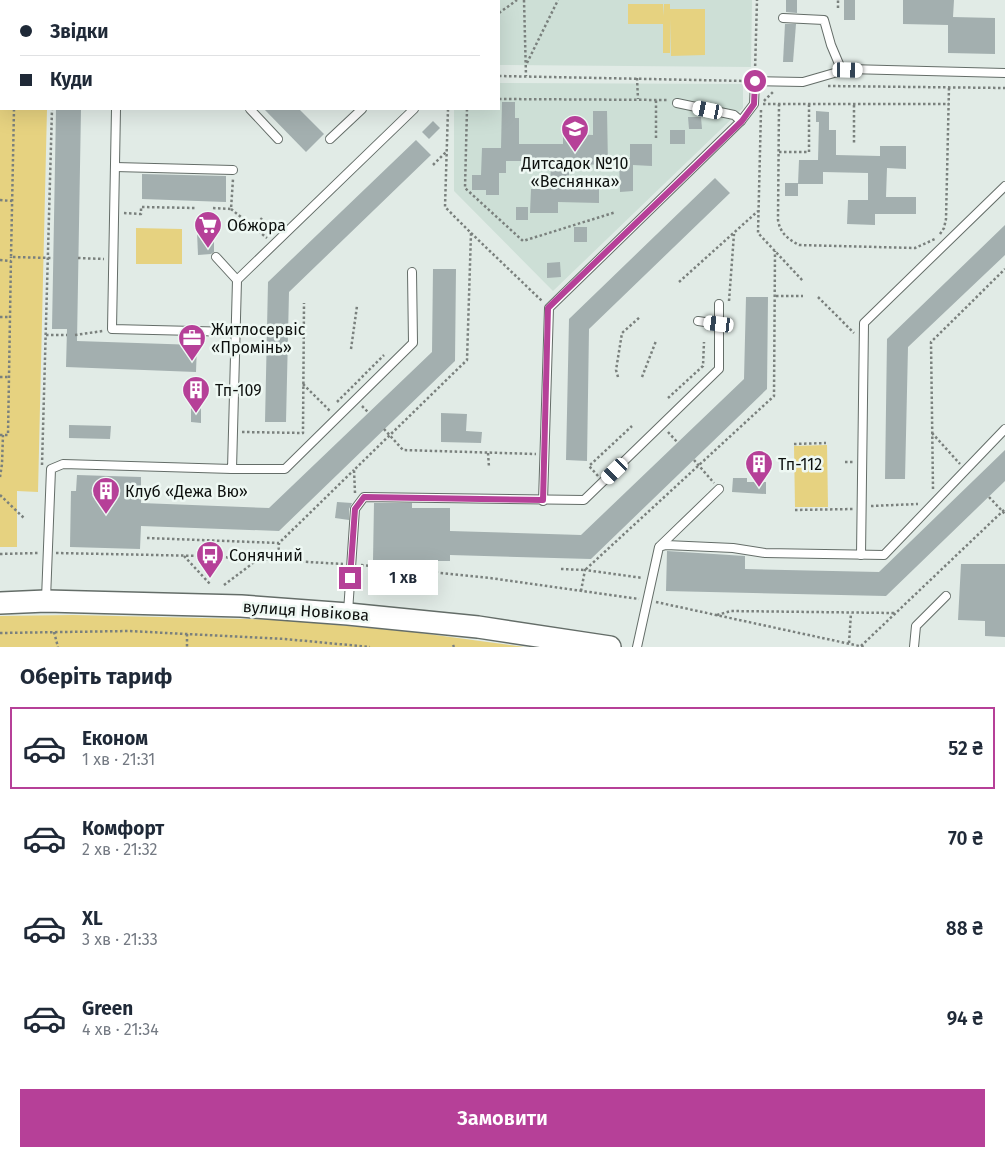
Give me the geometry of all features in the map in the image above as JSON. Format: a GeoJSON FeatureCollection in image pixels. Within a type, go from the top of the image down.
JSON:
{"type":"FeatureCollection","features":[{"type":"Feature","properties":{"kind":"main road","name":"вулиця Новікова"},"geometry":{"type":"LineString","coordinates":[[0,603],[46,601],[241,606],[478,627],[610,647]]}},
{"type":"Feature","properties":{"kind":"lane"},"geometry":{"type":"LineString","coordinates":[[783,18],[824,20],[831,45],[842,71]]}},
{"type":"Feature","properties":{"kind":"lane"},"geometry":{"type":"LineString","coordinates":[[543,500],[548,308],[742,121],[754,104],[755,81],[803,82],[848,70],[1005,73]]}},
{"type":"Feature","properties":{"kind":"lane"},"geometry":{"type":"LineString","coordinates":[[677,103],[734,115],[742,121]]}},
{"type":"Feature","properties":{"kind":"lane"},"geometry":{"type":"LineString","coordinates":[[116,110],[112,329],[236,332]]}},
{"type":"Feature","properties":{"kind":"lane"},"geometry":{"type":"LineString","coordinates":[[251,110],[278,139]]}},
{"type":"Feature","properties":{"kind":"lane"},"geometry":{"type":"LineString","coordinates":[[330,139],[361,110]]}},
{"type":"Feature","properties":{"kind":"lane"},"geometry":{"type":"LineString","coordinates":[[237,280],[413,110]]}},
{"type":"Feature","properties":{"kind":"lane"},"geometry":{"type":"LineString","coordinates":[[115,167],[233,170]]}},
{"type":"Feature","properties":{"kind":"lane"},"geometry":{"type":"LineString","coordinates":[[861,555],[864,323],[1005,186]]}},
{"type":"Feature","properties":{"kind":"lane"},"geometry":{"type":"LineString","coordinates":[[216,257],[237,280],[232,469]]}},
{"type":"Feature","properties":{"kind":"lane"},"geometry":{"type":"LineString","coordinates":[[46,601],[51,470],[64,464],[285,469],[413,343],[412,272]]}},
{"type":"Feature","properties":{"kind":"lane"},"geometry":{"type":"LineString","coordinates":[[348,614],[355,509],[364,497],[584,500],[718,369],[719,304]]}},
{"type":"Feature","properties":{"kind":"lane"},"geometry":{"type":"LineString","coordinates":[[698,321],[719,324]]}},
{"type":"Feature","properties":{"kind":"lane"},"geometry":{"type":"LineString","coordinates":[[659,547],[666,545],[733,548],[765,553],[884,555],[1005,429]]}},
{"type":"Feature","properties":{"kind":"lane"},"geometry":{"type":"LineString","coordinates":[[636,647],[659,547],[719,489]]}},
{"type":"Feature","properties":{"kind":"lane"},"geometry":{"type":"LineString","coordinates":[[914,647],[916,626],[946,596]]}},
{"type":"Feature","properties":{"kind":"path"},"geometry":{"type":"LineString","coordinates":[[500,12],[516,0]]}},
{"type":"Feature","properties":{"kind":"path"},"geometry":{"type":"LineString","coordinates":[[524,0],[526,76]]}},
{"type":"Feature","properties":{"kind":"path"},"geometry":{"type":"LineString","coordinates":[[526,65],[558,0]]}},
{"type":"Feature","properties":{"kind":"path"},"geometry":{"type":"LineString","coordinates":[[500,76],[755,81],[757,0]]}},
{"type":"Feature","properties":{"kind":"path"},"geometry":{"type":"LineString","coordinates":[[838,0],[838,8]]}},
{"type":"Feature","properties":{"kind":"path"},"geometry":{"type":"LineString","coordinates":[[637,78],[638,100]]}},
{"type":"Feature","properties":{"kind":"path"},"geometry":{"type":"LineString","coordinates":[[823,86],[1005,88]]}},
{"type":"Feature","properties":{"kind":"path"},"geometry":{"type":"LineString","coordinates":[[779,104],[779,228],[798,245],[915,248],[929,243],[944,228],[950,104],[949,87]]}},
{"type":"Feature","properties":{"kind":"path"},"geometry":{"type":"LineString","coordinates":[[775,90],[761,104],[758,233],[803,281]]}},
{"type":"Feature","properties":{"kind":"path"},"geometry":{"type":"LineString","coordinates":[[500,99],[668,100],[677,103]]}},
{"type":"Feature","properties":{"kind":"path"},"geometry":{"type":"LineString","coordinates":[[656,100],[656,138]]}},
{"type":"Feature","properties":{"kind":"path"},"geometry":{"type":"LineString","coordinates":[[761,104],[950,104]]}},
{"type":"Feature","properties":{"kind":"path"},"geometry":{"type":"LineString","coordinates":[[779,152],[809,152],[809,104]]}},
{"type":"Feature","properties":{"kind":"path"},"geometry":{"type":"LineString","coordinates":[[854,105],[854,144]]}},
{"type":"Feature","properties":{"kind":"path"},"geometry":{"type":"LineString","coordinates":[[0,477],[2,464],[1,435],[8,435],[14,110]]}},
{"type":"Feature","properties":{"kind":"path"},"geometry":{"type":"LineString","coordinates":[[42,472],[52,110]]}},
{"type":"Feature","properties":{"kind":"path"},"geometry":{"type":"LineString","coordinates":[[448,110],[445,207],[548,308]]}},
{"type":"Feature","properties":{"kind":"path"},"geometry":{"type":"LineString","coordinates":[[466,110],[465,188],[523,241],[616,212]]}},
{"type":"Feature","properties":{"kind":"path"},"geometry":{"type":"LineString","coordinates":[[433,165],[446,152]]}},
{"type":"Feature","properties":{"kind":"path"},"geometry":{"type":"LineString","coordinates":[[231,209],[233,170]]}},
{"type":"Feature","properties":{"kind":"path"},"geometry":{"type":"LineString","coordinates":[[0,200],[12,201]]}},
{"type":"Feature","properties":{"kind":"path"},"geometry":{"type":"LineString","coordinates":[[114,213],[141,214],[141,207],[196,208]]}},
{"type":"Feature","properties":{"kind":"path"},"geometry":{"type":"LineString","coordinates":[[213,208],[231,209],[274,244]]}},
{"type":"Feature","properties":{"kind":"path"},"geometry":{"type":"LineString","coordinates":[[679,282],[758,211]]}},
{"type":"Feature","properties":{"kind":"path"},"geometry":{"type":"LineString","coordinates":[[254,228],[262,218]]}},
{"type":"Feature","properties":{"kind":"path"},"geometry":{"type":"LineString","coordinates":[[278,560],[279,542],[467,360],[471,233]]}},
{"type":"Feature","properties":{"kind":"path"},"geometry":{"type":"LineString","coordinates":[[719,304],[729,305],[734,233]]}},
{"type":"Feature","properties":{"kind":"path"},"geometry":{"type":"LineString","coordinates":[[581,591],[585,570],[774,396],[775,251]]}},
{"type":"Feature","properties":{"kind":"path"},"geometry":{"type":"LineString","coordinates":[[11,257],[53,258]]}},
{"type":"Feature","properties":{"kind":"path"},"geometry":{"type":"LineString","coordinates":[[78,258],[113,259]]}},
{"type":"Feature","properties":{"kind":"path"},"geometry":{"type":"LineString","coordinates":[[0,260],[11,261]]}},
{"type":"Feature","properties":{"kind":"path"},"geometry":{"type":"LineString","coordinates":[[795,510],[934,504],[931,432],[931,342],[1005,269]]}},
{"type":"Feature","properties":{"kind":"path"},"geometry":{"type":"LineString","coordinates":[[1000,273],[1005,274]]}},
{"type":"Feature","properties":{"kind":"path"},"geometry":{"type":"LineString","coordinates":[[776,296],[803,296]]}},
{"type":"Feature","properties":{"kind":"path"},"geometry":{"type":"LineString","coordinates":[[818,297],[846,325]]}},
{"type":"Feature","properties":{"kind":"path"},"geometry":{"type":"LineString","coordinates":[[233,432],[303,433],[304,303]]}},
{"type":"Feature","properties":{"kind":"path"},"geometry":{"type":"LineString","coordinates":[[351,349],[357,306]]}},
{"type":"Feature","properties":{"kind":"path"},"geometry":{"type":"LineString","coordinates":[[0,317],[10,317]]}},
{"type":"Feature","properties":{"kind":"path"},"geometry":{"type":"LineString","coordinates":[[618,377],[616,370],[619,340],[622,333],[640,317]]}},
{"type":"Feature","properties":{"kind":"path"},"geometry":{"type":"LineString","coordinates":[[75,335],[83,336],[112,329]]}},
{"type":"Feature","properties":{"kind":"path"},"geometry":{"type":"LineString","coordinates":[[46,335],[67,335]]}},
{"type":"Feature","properties":{"kind":"path"},"geometry":{"type":"LineString","coordinates":[[642,377],[656,341]]}},
{"type":"Feature","properties":{"kind":"path"},"geometry":{"type":"LineString","coordinates":[[668,398],[703,366],[704,342]]}},
{"type":"Feature","properties":{"kind":"path"},"geometry":{"type":"LineString","coordinates":[[336,403],[384,355]]}},
{"type":"Feature","properties":{"kind":"path"},"geometry":{"type":"LineString","coordinates":[[0,377],[10,377]]}},
{"type":"Feature","properties":{"kind":"path"},"geometry":{"type":"LineString","coordinates":[[303,384],[337,418]]}},
{"type":"Feature","properties":{"kind":"path"},"geometry":{"type":"LineString","coordinates":[[603,482],[590,466],[632,426]]}},
{"type":"Feature","properties":{"kind":"path"},"geometry":{"type":"LineString","coordinates":[[384,429],[403,450],[544,454]]}},
{"type":"Feature","properties":{"kind":"path"},"geometry":{"type":"LineString","coordinates":[[931,432],[966,470]]}},
{"type":"Feature","properties":{"kind":"path"},"geometry":{"type":"LineString","coordinates":[[794,444],[826,443]]}},
{"type":"Feature","properties":{"kind":"path"},"geometry":{"type":"LineString","coordinates":[[488,453],[489,467]]}},
{"type":"Feature","properties":{"kind":"path"},"geometry":{"type":"LineString","coordinates":[[694,460],[719,489]]}},
{"type":"Feature","properties":{"kind":"path"},"geometry":{"type":"LineString","coordinates":[[354,470],[355,509]]}},
{"type":"Feature","properties":{"kind":"path"},"geometry":{"type":"LineString","coordinates":[[0,495],[25,519]]}},
{"type":"Feature","properties":{"kind":"path"},"geometry":{"type":"LineString","coordinates":[[0,554],[47,553],[258,559],[351,564],[490,578],[648,600],[862,646],[1004,512],[989,496]]}},
{"type":"Feature","properties":{"kind":"path"},"geometry":{"type":"LineString","coordinates":[[147,538],[279,542]]}},
{"type":"Feature","properties":{"kind":"path"},"geometry":{"type":"LineString","coordinates":[[184,556],[210,584]]}},
{"type":"Feature","properties":{"kind":"path"},"geometry":{"type":"LineString","coordinates":[[224,585],[258,559]]}},
{"type":"Feature","properties":{"kind":"path"},"geometry":{"type":"LineString","coordinates":[[561,569],[585,570],[652,580]]}},
{"type":"Feature","properties":{"kind":"path"},"geometry":{"type":"LineString","coordinates":[[416,589],[418,571]]}},
{"type":"Feature","properties":{"kind":"path"},"geometry":{"type":"LineString","coordinates":[[716,615],[731,611],[895,613]]}},
{"type":"Feature","properties":{"kind":"path"},"geometry":{"type":"LineString","coordinates":[[849,643],[851,613]]}},
{"type":"Feature","properties":{"kind":"path"},"geometry":{"type":"LineString","coordinates":[[0,633],[128,631],[315,641],[370,647]]}},
{"type":"Feature","properties":{"kind":"path"},"geometry":{"type":"LineString","coordinates":[[54,632],[58,647]]}},
{"type":"Feature","properties":{"kind":"path"},"geometry":{"type":"LineString","coordinates":[[187,634],[187,647]]}},
{"type":"Feature","properties":{"kind":"path"},"geometry":{"type":"LineString","coordinates":[[314,647],[315,641]]}},
{"type":"Feature","properties":{"kind":"shaded area"},"geometry":{"type":"Polygon","coordinates":[[[500,0],[752,0],[751,67],[500,65],[500,0]]]}},
{"type":"Feature","properties":{"kind":"shaded area"},"geometry":{"type":"Polygon","coordinates":[[[628,4],[663,4],[663,16],[664,4],[670,4],[670,9],[705,9],[705,55],[671,56],[670,19],[670,53],[663,53],[663,24],[628,24],[628,4]]]}},
{"type":"Feature","properties":{"kind":"shaded area","name":"Дитсадок №10 «Веснянка»"},"geometry":{"type":"Polygon","coordinates":[[[500,83],[743,84],[743,108],[553,291],[454,191],[454,110],[500,110],[500,83]]]}},
{"type":"Feature","properties":{"kind":"shaded area"},"geometry":{"type":"Polygon","coordinates":[[[0,110],[47,110],[38,492],[17,491],[17,547],[0,547],[0,110]]]}},
{"type":"Feature","properties":{"kind":"shaded area"},"geometry":{"type":"Polygon","coordinates":[[[136,228],[182,229],[182,264],[136,264],[136,228]]]}},
{"type":"Feature","properties":{"kind":"shaded area"},"geometry":{"type":"Polygon","coordinates":[[[827,445],[828,507],[795,507],[794,446],[827,445]]]}},
{"type":"Feature","properties":{"kind":"shaded area"},"geometry":{"type":"Polygon","coordinates":[[[73,615],[284,620],[413,632],[525,647],[0,647],[0,616],[73,615]]]}},
{"type":"Feature","properties":{"kind":"building"},"geometry":{"type":"Polygon","coordinates":[[[786,0],[797,0],[797,13],[786,12],[786,0]]]}},
{"type":"Feature","properties":{"kind":"building"},"geometry":{"type":"Polygon","coordinates":[[[844,0],[855,0],[855,20],[844,20],[844,0]]]}},
{"type":"Feature","properties":{"kind":"building"},"geometry":{"type":"Polygon","coordinates":[[[903,0],[954,0],[953,17],[995,18],[995,54],[948,53],[948,25],[903,24],[903,0]]]}},
{"type":"Feature","properties":{"kind":"building"},"geometry":{"type":"Polygon","coordinates":[[[785,24],[796,24],[793,62],[783,62],[785,24]]]}},
{"type":"Feature","properties":{"kind":"building"},"geometry":{"type":"Polygon","coordinates":[[[502,102],[515,102],[515,118],[519,118],[519,144],[563,144],[563,134],[593,135],[593,111],[607,111],[608,165],[569,164],[569,185],[599,186],[599,203],[558,202],[558,213],[530,213],[531,189],[550,189],[551,161],[506,161],[506,173],[499,173],[499,195],[486,195],[486,190],[472,190],[472,175],[481,175],[482,148],[501,148],[502,102]]]}},
{"type":"Feature","properties":{"kind":"building"},"geometry":{"type":"Polygon","coordinates":[[[56,110],[81,110],[77,341],[197,345],[196,372],[66,367],[67,329],[52,329],[56,110]]]}},
{"type":"Feature","properties":{"kind":"building"},"geometry":{"type":"Polygon","coordinates":[[[265,110],[300,110],[324,134],[306,152],[265,110]]]}},
{"type":"Feature","properties":{"kind":"building"},"geometry":{"type":"Polygon","coordinates":[[[816,111],[829,112],[829,130],[836,130],[836,155],[880,156],[880,146],[906,146],[906,169],[887,168],[886,197],[916,197],[916,214],[875,214],[875,225],[847,224],[848,200],[868,200],[868,173],[823,172],[823,184],[798,184],[799,160],[818,160],[819,122],[816,122],[816,111]]]}},
{"type":"Feature","properties":{"kind":"building"},"geometry":{"type":"Polygon","coordinates":[[[688,117],[701,117],[702,129],[689,129],[688,117]]]}},
{"type":"Feature","properties":{"kind":"building"},"geometry":{"type":"Polygon","coordinates":[[[433,121],[440,128],[429,139],[422,132],[433,121]]]}},
{"type":"Feature","properties":{"kind":"building"},"geometry":{"type":"Polygon","coordinates":[[[670,130],[685,130],[685,144],[670,144],[670,130]]]}},
{"type":"Feature","properties":{"kind":"building"},"geometry":{"type":"Polygon","coordinates":[[[416,140],[431,155],[289,292],[286,422],[265,422],[268,282],[416,140]]]}},
{"type":"Feature","properties":{"kind":"building"},"geometry":{"type":"Polygon","coordinates":[[[630,144],[652,144],[652,166],[633,165],[633,191],[620,192],[619,158],[630,158],[630,144]]]}},
{"type":"Feature","properties":{"kind":"building"},"geometry":{"type":"Polygon","coordinates":[[[142,174],[226,176],[226,202],[142,199],[142,174]]]}},
{"type":"Feature","properties":{"kind":"building"},"geometry":{"type":"Polygon","coordinates":[[[715,178],[730,193],[589,329],[587,461],[566,460],[569,319],[715,178]]]}},
{"type":"Feature","properties":{"kind":"building"},"geometry":{"type":"Polygon","coordinates":[[[785,183],[798,183],[798,196],[785,196],[785,183]]]}},
{"type":"Feature","properties":{"kind":"building"},"geometry":{"type":"Polygon","coordinates":[[[516,207],[528,207],[528,220],[516,220],[516,207]]]}},
{"type":"Feature","properties":{"kind":"building"},"geometry":{"type":"Polygon","coordinates":[[[1005,225],[1005,255],[908,347],[905,479],[885,479],[887,339],[1005,225]]]}},
{"type":"Feature","properties":{"kind":"building"},"geometry":{"type":"Polygon","coordinates":[[[574,227],[587,227],[587,242],[574,242],[574,227]]]}},
{"type":"Feature","properties":{"kind":"building"},"geometry":{"type":"Polygon","coordinates":[[[197,232],[214,232],[214,252],[198,255],[197,232]]]}},
{"type":"Feature","properties":{"kind":"building"},"geometry":{"type":"Polygon","coordinates":[[[560,262],[561,277],[547,278],[547,263],[560,262]]]}},
{"type":"Feature","properties":{"kind":"building"},"geometry":{"type":"Polygon","coordinates":[[[433,269],[456,269],[455,361],[279,531],[141,526],[140,549],[70,547],[71,491],[76,491],[77,475],[141,477],[141,503],[269,508],[432,352],[433,269]]]}},
{"type":"Feature","properties":{"kind":"building"},"geometry":{"type":"Polygon","coordinates":[[[746,297],[768,297],[767,389],[591,559],[450,555],[450,561],[373,561],[374,503],[412,503],[412,508],[450,508],[450,531],[581,535],[744,379],[746,297]]]}},
{"type":"Feature","properties":{"kind":"building","name":"Тп-109"},"geometry":{"type":"Polygon","coordinates":[[[191,405],[201,406],[201,423],[191,422],[191,405]]]}},
{"type":"Feature","properties":{"kind":"building"},"geometry":{"type":"Polygon","coordinates":[[[441,413],[467,414],[466,431],[482,432],[481,443],[441,442],[441,413]]]}},
{"type":"Feature","properties":{"kind":"building"},"geometry":{"type":"Polygon","coordinates":[[[69,425],[111,426],[110,439],[69,438],[69,425]]]}},
{"type":"Feature","properties":{"kind":"building"},"geometry":{"type":"Polygon","coordinates":[[[1005,450],[1005,481],[886,596],[666,591],[667,551],[745,556],[745,569],[879,572],[1005,450]]]}},
{"type":"Feature","properties":{"kind":"building"},"geometry":{"type":"Polygon","coordinates":[[[733,478],[747,478],[747,482],[766,482],[766,494],[732,492],[733,478]]]}},
{"type":"Feature","properties":{"kind":"building"},"geometry":{"type":"Polygon","coordinates":[[[337,502],[352,503],[349,509],[349,520],[335,518],[337,502]]]}},
{"type":"Feature","properties":{"kind":"building"},"geometry":{"type":"Polygon","coordinates":[[[961,564],[1005,564],[1005,637],[985,636],[985,621],[958,620],[961,564]]]}},
{"type":"Feature","properties":{"kind":"place","name":"Дитсадок №10 «Веснянка»"},"geometry":{"type":"Point","coordinates":[575,153]}},
{"type":"Feature","properties":{"kind":"place","name":"Обжора"},"geometry":{"type":"Point","coordinates":[208,249]}},
{"type":"Feature","properties":{"kind":"place","name":"Житлосервіс «Промінь»"},"geometry":{"type":"Point","coordinates":[192,362]}},
{"type":"Feature","properties":{"kind":"place","name":"Тп-109"},"geometry":{"type":"Point","coordinates":[196,414]}},
{"type":"Feature","properties":{"kind":"place","name":"Тп-112"},"geometry":{"type":"Point","coordinates":[759,488]}},
{"type":"Feature","properties":{"kind":"place","name":"Клуб «Дежа Вю»"},"geometry":{"type":"Point","coordinates":[106,515]}},
{"type":"Feature","properties":{"kind":"place","name":"Сонячний"},"geometry":{"type":"Point","coordinates":[210,579]}},
{"type":"Feature","properties":{"kind":"route"},"geometry":{"type":"LineString","coordinates":[[350,578],[355,509],[364,497],[543,500],[548,308],[742,121],[754,104],[755,81]]}}]}
